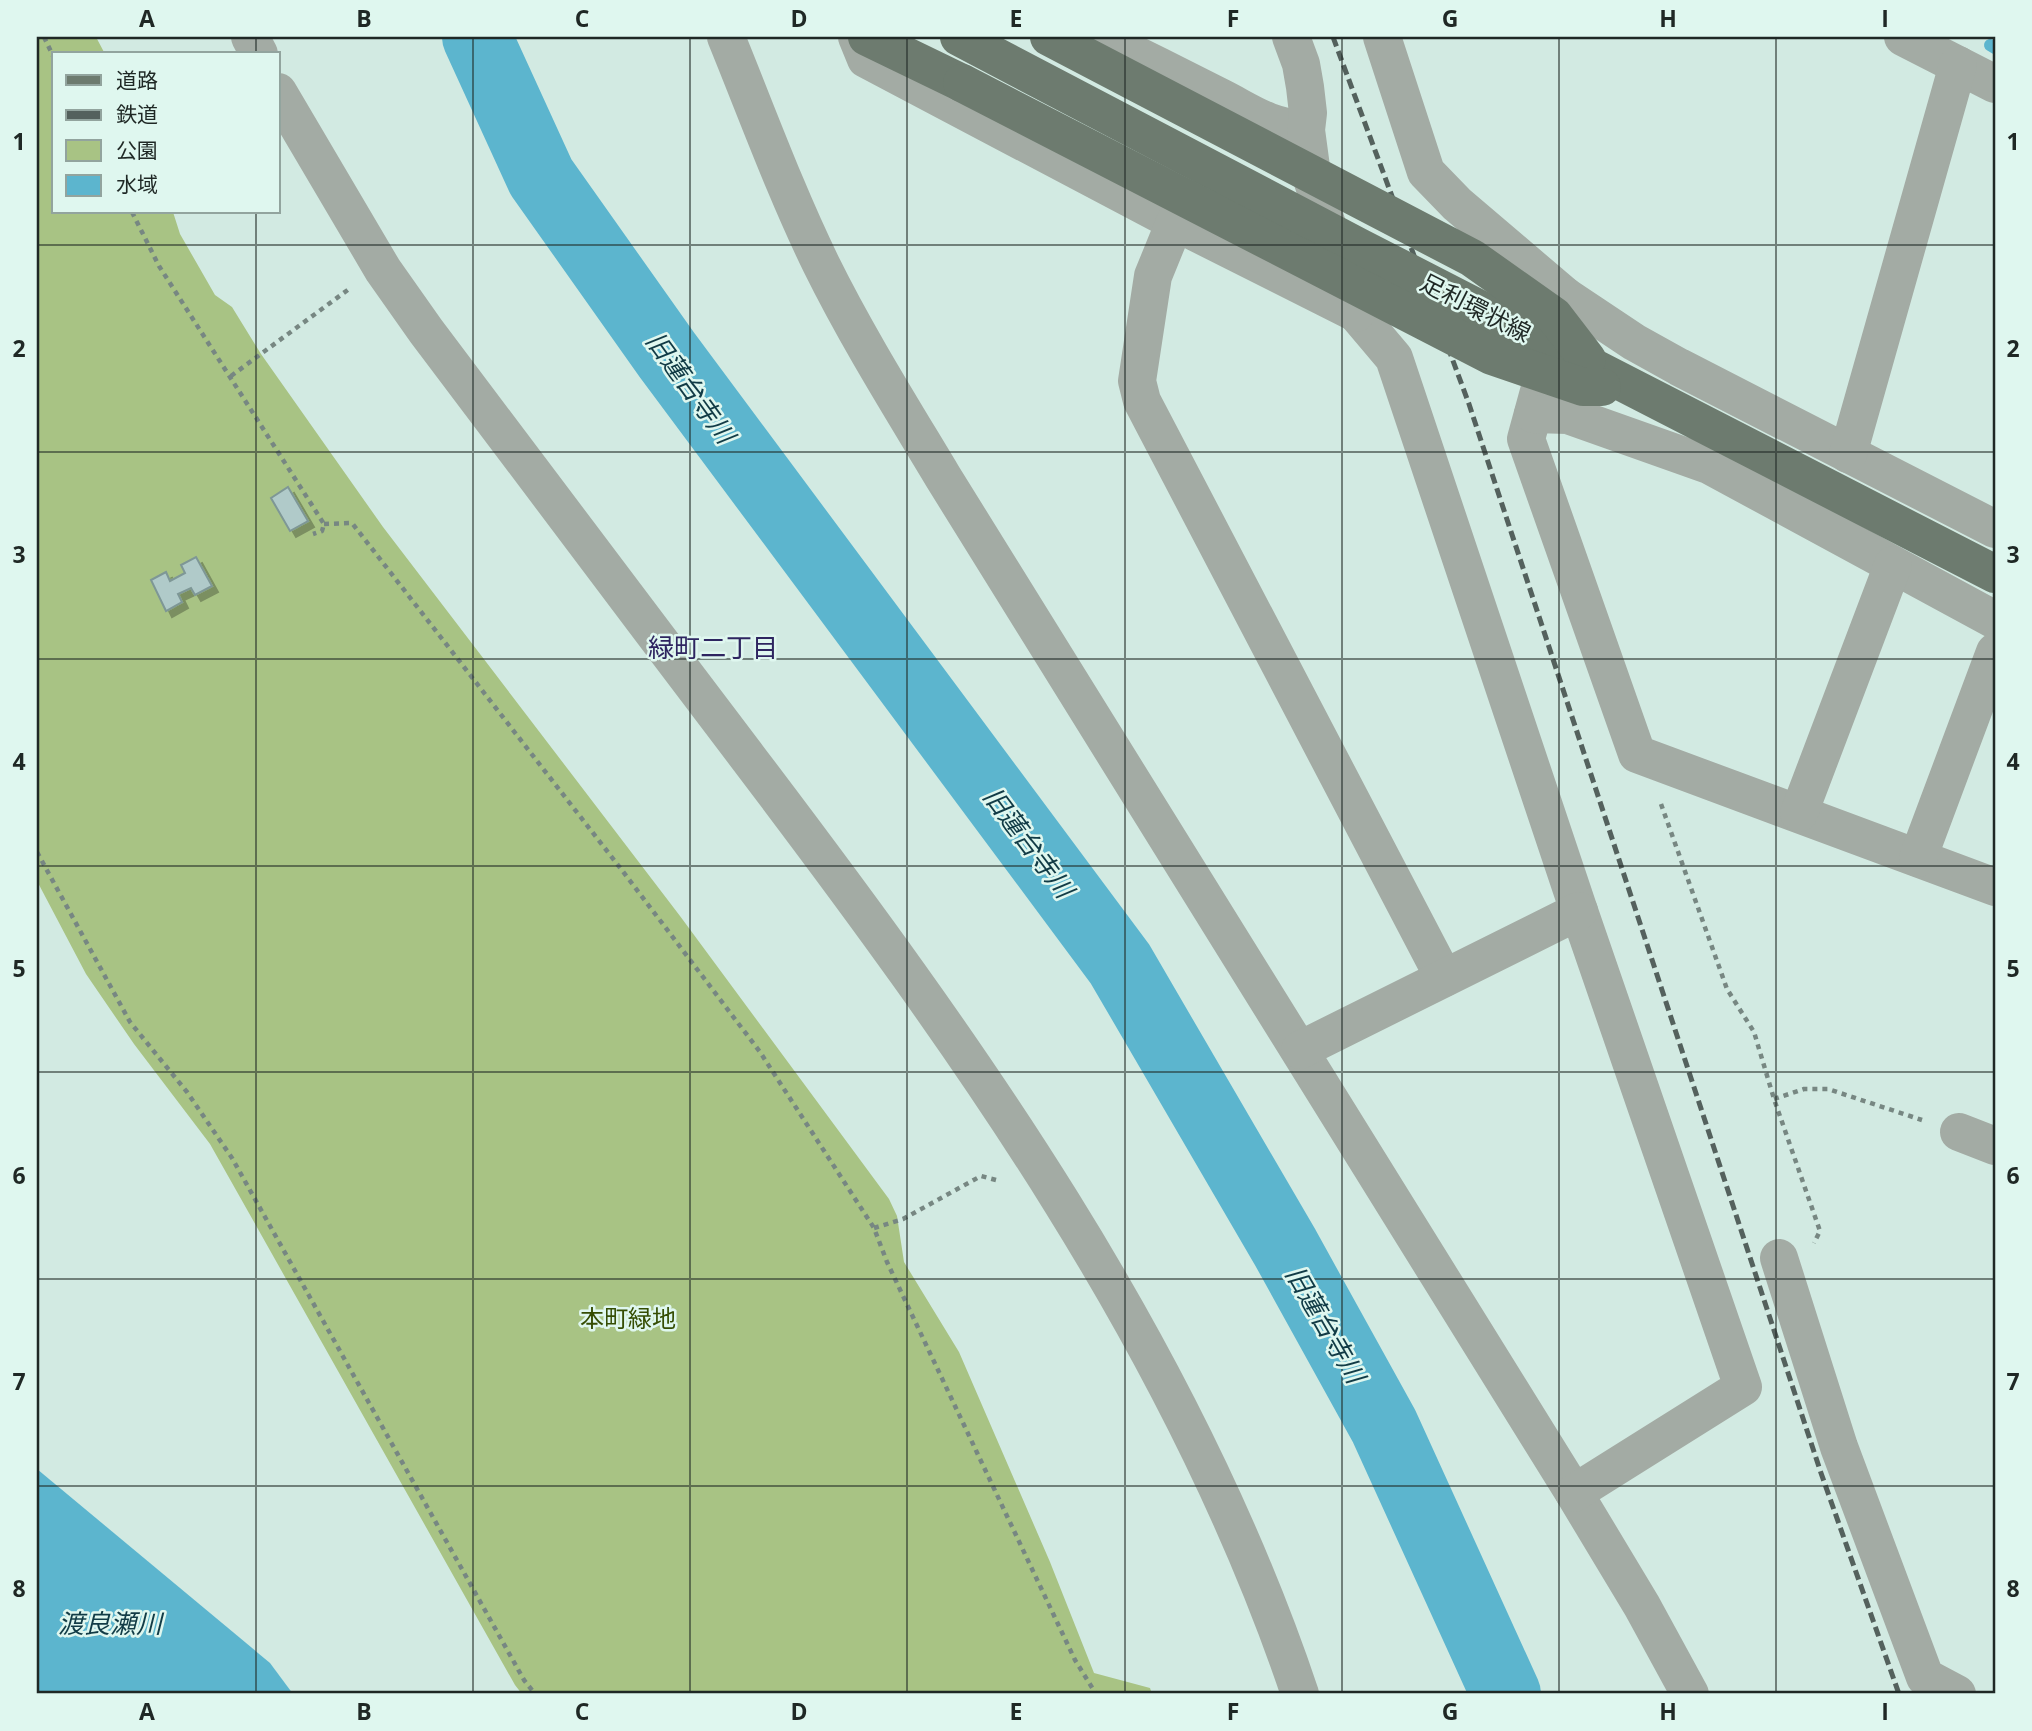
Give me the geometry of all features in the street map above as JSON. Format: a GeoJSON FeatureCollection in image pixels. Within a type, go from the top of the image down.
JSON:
{"type":"FeatureCollection","features":[{"type":"Feature","properties":{"kind":"main road"},"geometry":{"type":"LineString","coordinates":[[867,37],[962,83],[1492,356],[1583,387],[1636,388]]}},
{"type":"Feature","properties":{"kind":"main road","name":"足利環状線"},"geometry":{"type":"LineString","coordinates":[[959,37],[1359,247],[1995,574]]}},
{"type":"Feature","properties":{"kind":"main road"},"geometry":{"type":"LineString","coordinates":[[1049,37],[1472,258],[1554,316],[1593,367]]}},
{"type":"Feature","properties":{"kind":"street"},"geometry":{"type":"LineString","coordinates":[[726,37],[779,172],[821,264],[858,334],[943,477],[1574,1493],[1642,1606],[1690,1694]]}},
{"type":"Feature","properties":{"kind":"street"},"geometry":{"type":"LineString","coordinates":[[857,37],[866,59],[1175,222],[1356,313]]}},
{"type":"Feature","properties":{"kind":"street"},"geometry":{"type":"LineString","coordinates":[[1100,37],[1264,121],[1286,128],[1306,130]]}},
{"type":"Feature","properties":{"kind":"street"},"geometry":{"type":"LineString","coordinates":[[1291,37],[1301,64],[1305,87],[1308,113],[1306,130],[1313,182],[1356,313],[1394,358],[1579,911],[1743,1387],[1574,1493]]}},
{"type":"Feature","properties":{"kind":"street"},"geometry":{"type":"LineString","coordinates":[[1382,37],[1426,172],[1457,204],[1565,296],[1634,342],[1679,367],[1995,529]]}},
{"type":"Feature","properties":{"kind":"street"},"geometry":{"type":"LineString","coordinates":[[1903,37],[1995,84]]}},
{"type":"Feature","properties":{"kind":"street"},"geometry":{"type":"LineString","coordinates":[[1848,454],[1958,65]]}},
{"type":"Feature","properties":{"kind":"street"},"geometry":{"type":"LineString","coordinates":[[280,95],[383,270],[426,331],[912,976],[1065,1205],[1149,1350],[1224,1503],[1300,1694]]}},
{"type":"Feature","properties":{"kind":"street"},"geometry":{"type":"LineString","coordinates":[[1175,222],[1153,276],[1137,381],[1142,401],[1444,978]]}},
{"type":"Feature","properties":{"kind":"street"},"geometry":{"type":"LineString","coordinates":[[1565,296],[1526,439],[1637,754],[1995,887]]}},
{"type":"Feature","properties":{"kind":"street"},"geometry":{"type":"LineString","coordinates":[[1533,414],[1568,415],[1709,466],[1995,620]]}},
{"type":"Feature","properties":{"kind":"street"},"geometry":{"type":"LineString","coordinates":[[1799,813],[1893,565]]}},
{"type":"Feature","properties":{"kind":"street"},"geometry":{"type":"LineString","coordinates":[[1918,858],[1995,653]]}},
{"type":"Feature","properties":{"kind":"street"},"geometry":{"type":"LineString","coordinates":[[1300,1050],[1579,911]]}},
{"type":"Feature","properties":{"kind":"street"},"geometry":{"type":"LineString","coordinates":[[1959,1132],[1995,1146]]}},
{"type":"Feature","properties":{"kind":"street"},"geometry":{"type":"LineString","coordinates":[[1782,1268],[1839,1447],[1925,1677],[1957,1694]]}},
{"type":"Feature","properties":{"kind":"path"},"geometry":{"type":"LineString","coordinates":[[44,37],[52,54]]}},
{"type":"Feature","properties":{"kind":"path"},"geometry":{"type":"LineString","coordinates":[[133,214],[159,266],[324,524],[322,531],[313,534]]}},
{"type":"Feature","properties":{"kind":"path"},"geometry":{"type":"LineString","coordinates":[[231,376],[355,284]]}},
{"type":"Feature","properties":{"kind":"path"},"geometry":{"type":"LineString","coordinates":[[324,524],[352,523],[358,530],[760,1052],[874,1228],[892,1275],[1069,1647],[1096,1694]]}},
{"type":"Feature","properties":{"kind":"path"},"geometry":{"type":"LineString","coordinates":[[1659,798],[1727,989],[1754,1032],[1774,1099],[1820,1231],[1812,1248],[1782,1268]]}},
{"type":"Feature","properties":{"kind":"path"},"geometry":{"type":"LineString","coordinates":[[37,852],[130,1022],[187,1092],[232,1158],[517,1667],[535,1694]]}},
{"type":"Feature","properties":{"kind":"path"},"geometry":{"type":"LineString","coordinates":[[1774,1099],[1804,1089],[1828,1089],[1959,1132]]}},
{"type":"Feature","properties":{"kind":"path"},"geometry":{"type":"LineString","coordinates":[[874,1228],[903,1219],[981,1176],[996,1180]]}},
{"type":"Feature","properties":{"kind":"green space","name":"本町緑地"},"geometry":{"type":"Polygon","coordinates":[[[37,37],[96,37],[104,52],[52,52],[52,214],[174,214],[180,234],[215,295],[232,307],[261,354],[383,527],[680,916],[889,1199],[897,1216],[904,1262],[959,1352],[1050,1562],[1094,1673],[1150,1688],[1152,1694],[522,1694],[210,1144],[134,1044],[86,974],[37,881],[37,37]]]}},
{"type":"Feature","properties":{"kind":"water","name":"渡良瀬川"},"geometry":{"type":"Polygon","coordinates":[[[37,1469],[270,1663],[293,1694],[37,1694],[37,1469]]]}},
{"type":"Feature","properties":{"kind":"building"},"geometry":{"type":"Polygon","coordinates":[[[288,487],[308,521],[290,531],[271,498],[288,487]]]}},
{"type":"Feature","properties":{"kind":"building"},"geometry":{"type":"Polygon","coordinates":[[[196,557],[212,586],[195,595],[191,588],[178,594],[182,602],[166,611],[151,580],[166,572],[170,581],[185,573],[181,565],[196,557]]]}},
{"type":"Feature","properties":{"kind":"waterway","name":"旧蓮台寺川"},"geometry":{"type":"LineString","coordinates":[[477,37],[541,177],[667,355],[1120,964],[1285,1247],[1384,1426],[1506,1694]]}},
{"type":"Feature","properties":{"kind":"waterway"},"geometry":{"type":"LineString","coordinates":[[1990,45],[1995,48]]}},
{"type":"Feature","properties":{"kind":"railway"},"geometry":{"type":"LineString","coordinates":[[1333,37],[1469,404],[1821,1473],[1899,1694]]}},
{"type":"Feature","properties":{"kind":"district","name":"緑町二丁目"},"geometry":{"type":"Point","coordinates":[713,647]}}]}
